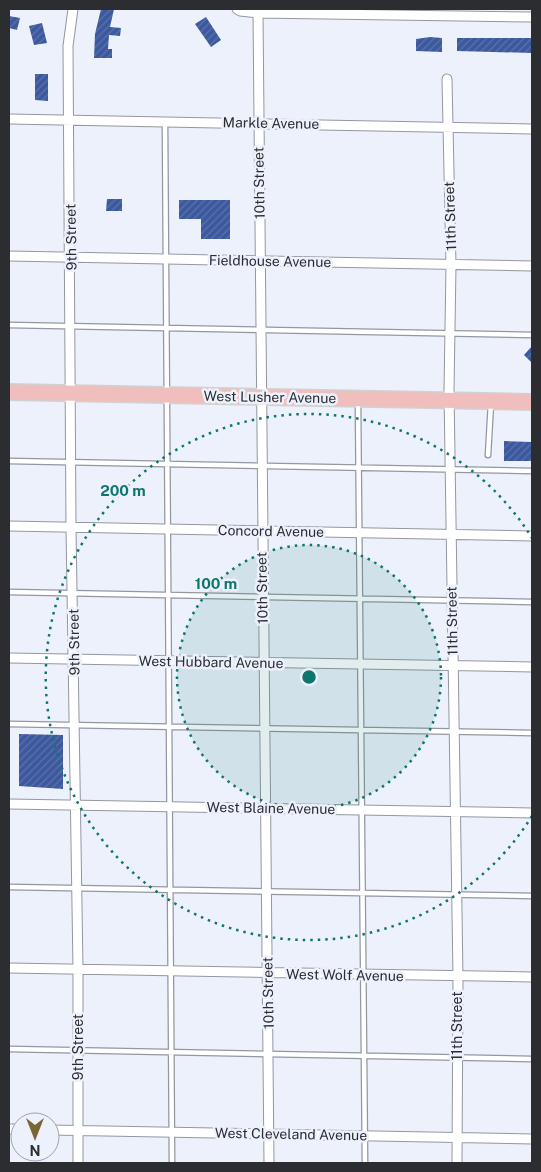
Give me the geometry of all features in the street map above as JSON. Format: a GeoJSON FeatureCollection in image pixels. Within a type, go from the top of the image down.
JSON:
{"type":"FeatureCollection","features":[{"type":"Feature","properties":{"kind":"main road","name":"West Lusher Avenue"},"geometry":{"type":"LineString","coordinates":[[9,392],[532,402]]}},
{"type":"Feature","properties":{"kind":"street","name":"9th Street"},"geometry":{"type":"LineString","coordinates":[[73,9],[68,46],[71,257],[71,527],[77,806],[78,1163]]}},
{"type":"Feature","properties":{"kind":"street"},"geometry":{"type":"LineString","coordinates":[[236,9],[258,13],[532,18]]}},
{"type":"Feature","properties":{"kind":"street","name":"10th Street"},"geometry":{"type":"LineString","coordinates":[[258,13],[261,261],[261,531],[265,728],[269,1163]]}},
{"type":"Feature","properties":{"kind":"street","name":"11th Street"},"geometry":{"type":"LineString","coordinates":[[447,79],[451,265],[449,400],[452,666],[458,977],[457,1163]]}},
{"type":"Feature","properties":{"kind":"street","name":"Markle Avenue"},"geometry":{"type":"LineString","coordinates":[[9,119],[258,122],[532,129]]}},
{"type":"Feature","properties":{"kind":"street","name":"Fieldhouse Avenue"},"geometry":{"type":"LineString","coordinates":[[9,256],[532,266]]}},
{"type":"Feature","properties":{"kind":"street","name":"Concord Avenue"},"geometry":{"type":"LineString","coordinates":[[9,526],[532,536]]}},
{"type":"Feature","properties":{"kind":"street","name":"West Hubbard Avenue"},"geometry":{"type":"LineString","coordinates":[[9,658],[532,668]]}},
{"type":"Feature","properties":{"kind":"street","name":"West Blaine Avenue"},"geometry":{"type":"LineString","coordinates":[[9,804],[532,813]]}},
{"type":"Feature","properties":{"kind":"street","name":"West Wolf Avenue"},"geometry":{"type":"LineString","coordinates":[[9,968],[532,978]]}},
{"type":"Feature","properties":{"kind":"street","name":"West Cleveland Avenue"},"geometry":{"type":"LineString","coordinates":[[60,1130],[532,1139]]}},
{"type":"Feature","properties":{"kind":"lane"},"geometry":{"type":"LineString","coordinates":[[165,121],[172,1163]]}},
{"type":"Feature","properties":{"kind":"lane"},"geometry":{"type":"LineString","coordinates":[[9,325],[532,335]]}},
{"type":"Feature","properties":{"kind":"lane"},"geometry":{"type":"LineString","coordinates":[[358,399],[358,598],[362,730],[361,809],[365,1163]]}},
{"type":"Feature","properties":{"kind":"lane"},"geometry":{"type":"LineString","coordinates":[[488,455],[491,401]]}},
{"type":"Feature","properties":{"kind":"lane"},"geometry":{"type":"LineString","coordinates":[[9,461],[532,471]]}},
{"type":"Feature","properties":{"kind":"lane"},"geometry":{"type":"LineString","coordinates":[[9,592],[532,602]]}},
{"type":"Feature","properties":{"kind":"lane"},"geometry":{"type":"LineString","coordinates":[[9,724],[532,733]]}},
{"type":"Feature","properties":{"kind":"lane"},"geometry":{"type":"LineString","coordinates":[[9,887],[532,896]]}},
{"type":"Feature","properties":{"kind":"lane"},"geometry":{"type":"LineString","coordinates":[[9,1049],[532,1059]]}},
{"type":"Feature","properties":{"kind":"building"},"geometry":{"type":"Polygon","coordinates":[[[101,9],[114,9],[110,27],[121,28],[120,36],[109,35],[108,49],[112,49],[112,58],[94,58],[95,34],[101,9]]]}},
{"type":"Feature","properties":{"kind":"building"},"geometry":{"type":"Polygon","coordinates":[[[9,16],[20,18],[17,30],[9,28],[9,16]]]}},
{"type":"Feature","properties":{"kind":"building"},"geometry":{"type":"Polygon","coordinates":[[[206,17],[221,40],[211,47],[195,24],[206,17]]]}},
{"type":"Feature","properties":{"kind":"building"},"geometry":{"type":"Polygon","coordinates":[[[42,23],[47,43],[34,45],[29,26],[42,23]]]}},
{"type":"Feature","properties":{"kind":"building"},"geometry":{"type":"Polygon","coordinates":[[[442,38],[442,52],[416,51],[416,39],[442,38]]]}},
{"type":"Feature","properties":{"kind":"building"},"geometry":{"type":"Polygon","coordinates":[[[457,38],[532,38],[532,53],[457,51],[457,38]]]}},
{"type":"Feature","properties":{"kind":"building"},"geometry":{"type":"Polygon","coordinates":[[[35,74],[48,74],[48,101],[35,100],[35,74]]]}},
{"type":"Feature","properties":{"kind":"building"},"geometry":{"type":"Polygon","coordinates":[[[107,199],[122,199],[122,211],[106,211],[107,199]]]}},
{"type":"Feature","properties":{"kind":"building"},"geometry":{"type":"Polygon","coordinates":[[[179,200],[230,200],[230,239],[201,239],[201,219],[179,219],[179,200]]]}},
{"type":"Feature","properties":{"kind":"building"},"geometry":{"type":"Polygon","coordinates":[[[532,346],[532,363],[524,355],[532,346]]]}},
{"type":"Feature","properties":{"kind":"building"},"geometry":{"type":"Polygon","coordinates":[[[504,441],[532,442],[532,461],[504,461],[504,441]]]}},
{"type":"Feature","properties":{"kind":"building"},"geometry":{"type":"Polygon","coordinates":[[[19,734],[63,735],[63,789],[19,786],[19,734]]]}}]}
